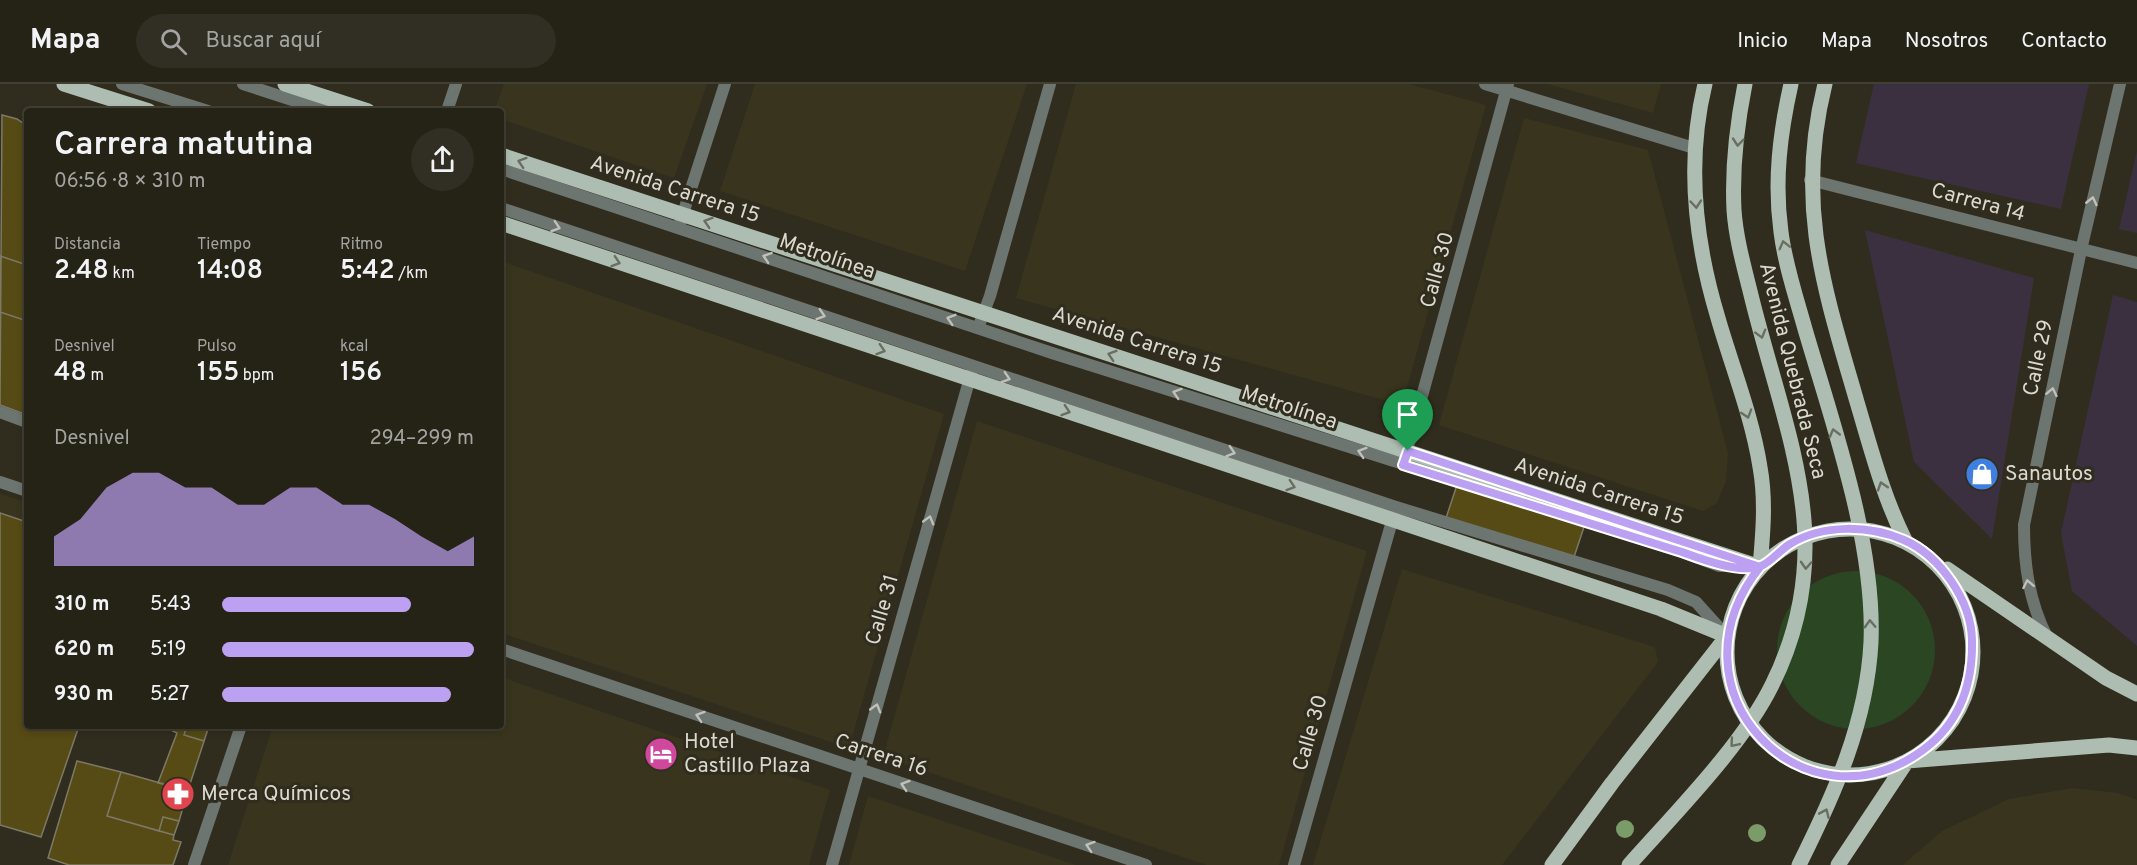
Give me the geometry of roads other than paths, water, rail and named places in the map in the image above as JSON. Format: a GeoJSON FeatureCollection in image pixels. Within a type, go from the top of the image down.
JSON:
{"type":"FeatureCollection","features":[{"type":"Feature","properties":{"kind":"main road"},"geometry":{"type":"LineString","coordinates":[[64,84],[140,108]]}},
{"type":"Feature","properties":{"kind":"main road"},"geometry":{"type":"LineString","coordinates":[[285,84],[359,108]]}},
{"type":"Feature","properties":{"kind":"main road"},"geometry":{"type":"LineString","coordinates":[[1705,84],[1694,148],[1696,206],[1704,265],[1760,467],[1764,509],[1760,567]]}},
{"type":"Feature","properties":{"kind":"main road","name":"Avenida Quebrada Seca"},"geometry":{"type":"LineString","coordinates":[[1629,865],[1739,738],[1758,709],[1788,648],[1801,606],[1806,566],[1800,480],[1789,428],[1743,261],[1734,210],[1740,116],[1745,84]]}},
{"type":"Feature","properties":{"kind":"main road","name":"Avenida Quebrada Seca"},"geometry":{"type":"LineString","coordinates":[[1791,84],[1781,130],[1778,173],[1781,234],[1848,483],[1869,587],[1871,643],[1862,701],[1848,758],[1824,816],[1800,865]]}},
{"type":"Feature","properties":{"kind":"main road"},"geometry":{"type":"LineString","coordinates":[[1825,84],[1810,180],[1813,224],[1820,267],[1882,486],[1905,540]]}},
{"type":"Feature","properties":{"kind":"main road","name":"Avenida Carrera 15"},"geometry":{"type":"LineString","coordinates":[[504,156],[681,220],[984,312],[1405,458],[1760,567]]}},
{"type":"Feature","properties":{"kind":"main road"},"geometry":{"type":"LineString","coordinates":[[504,224],[970,373],[1394,513],[1661,609],[1727,636]]}},
{"type":"Feature","properties":{"kind":"main road"},"geometry":{"type":"LineString","coordinates":[[1937,563],[1960,593],[1972,630],[1973,669],[1961,706],[1939,738],[1907,761],[1875,774],[1840,776],[1806,769],[1776,752],[1752,730],[1735,701],[1727,669],[1727,636],[1738,599],[1760,567],[1791,543],[1828,530],[1868,529],[1905,540],[2106,678],[2137,694]]}},
{"type":"Feature","properties":{"kind":"main road"},"geometry":{"type":"LineString","coordinates":[[1552,865],[1612,783],[1727,636]]}},
{"type":"Feature","properties":{"kind":"main road"},"geometry":{"type":"LineString","coordinates":[[1907,761],[2097,746],[2137,748]]}},
{"type":"Feature","properties":{"kind":"main road"},"geometry":{"type":"LineString","coordinates":[[1838,865],[1907,761]]}},
{"type":"Feature","properties":{"kind":"street"},"geometry":{"type":"LineString","coordinates":[[122,84],[198,108]]}},
{"type":"Feature","properties":{"kind":"street"},"geometry":{"type":"LineString","coordinates":[[243,84],[317,108]]}},
{"type":"Feature","properties":{"kind":"street"},"geometry":{"type":"LineString","coordinates":[[448,108],[456,84]]}},
{"type":"Feature","properties":{"kind":"street"},"geometry":{"type":"LineString","coordinates":[[681,220],[725,84]]}},
{"type":"Feature","properties":{"kind":"street"},"geometry":{"type":"LineString","coordinates":[[978,327],[1050,84]]}},
{"type":"Feature","properties":{"kind":"street"},"geometry":{"type":"LineString","coordinates":[[1485,84],[1507,87],[1694,148]]}},
{"type":"Feature","properties":{"kind":"street","name":"Calle 29"},"geometry":{"type":"LineString","coordinates":[[2048,638],[2037,617],[2030,594],[2024,559],[2024,525],[2081,250],[2120,84]]}},
{"type":"Feature","properties":{"kind":"street","name":"Calle 30"},"geometry":{"type":"LineString","coordinates":[[1405,458],[1507,87]]}},
{"type":"Feature","properties":{"kind":"street","name":"Metrolínea"},"geometry":{"type":"LineString","coordinates":[[504,170],[681,220],[978,327],[1405,458]]}},
{"type":"Feature","properties":{"kind":"street","name":"Carrera 14"},"geometry":{"type":"LineString","coordinates":[[1810,180],[2137,263]]}},
{"type":"Feature","properties":{"kind":"street"},"geometry":{"type":"LineString","coordinates":[[504,209],[970,373]]}},
{"type":"Feature","properties":{"kind":"street","name":"Calle 31"},"geometry":{"type":"LineString","coordinates":[[832,865],[970,373]]}},
{"type":"Feature","properties":{"kind":"street"},"geometry":{"type":"LineString","coordinates":[[0,412],[24,421]]}},
{"type":"Feature","properties":{"kind":"street"},"geometry":{"type":"LineString","coordinates":[[0,482],[24,490]]}},
{"type":"Feature","properties":{"kind":"street","name":"Calle 30"},"geometry":{"type":"LineString","coordinates":[[1294,865],[1394,513]]}},
{"type":"Feature","properties":{"kind":"street","name":"Carrera 16"},"geometry":{"type":"LineString","coordinates":[[504,650],[1146,865]]}},
{"type":"Feature","properties":{"kind":"street"},"geometry":{"type":"LineString","coordinates":[[194,865],[240,729]]}},
{"type":"Feature","properties":{"kind":"place","name":"Sanautos"},"geometry":{"type":"Point","coordinates":[1982,474]}},
{"type":"Feature","properties":{"kind":"place","name":"Hotel Castillo Plaza"},"geometry":{"type":"Point","coordinates":[661,754]}},
{"type":"Feature","properties":{"kind":"place","name":"Merca Químicos"},"geometry":{"type":"Point","coordinates":[178,794]}}]}
